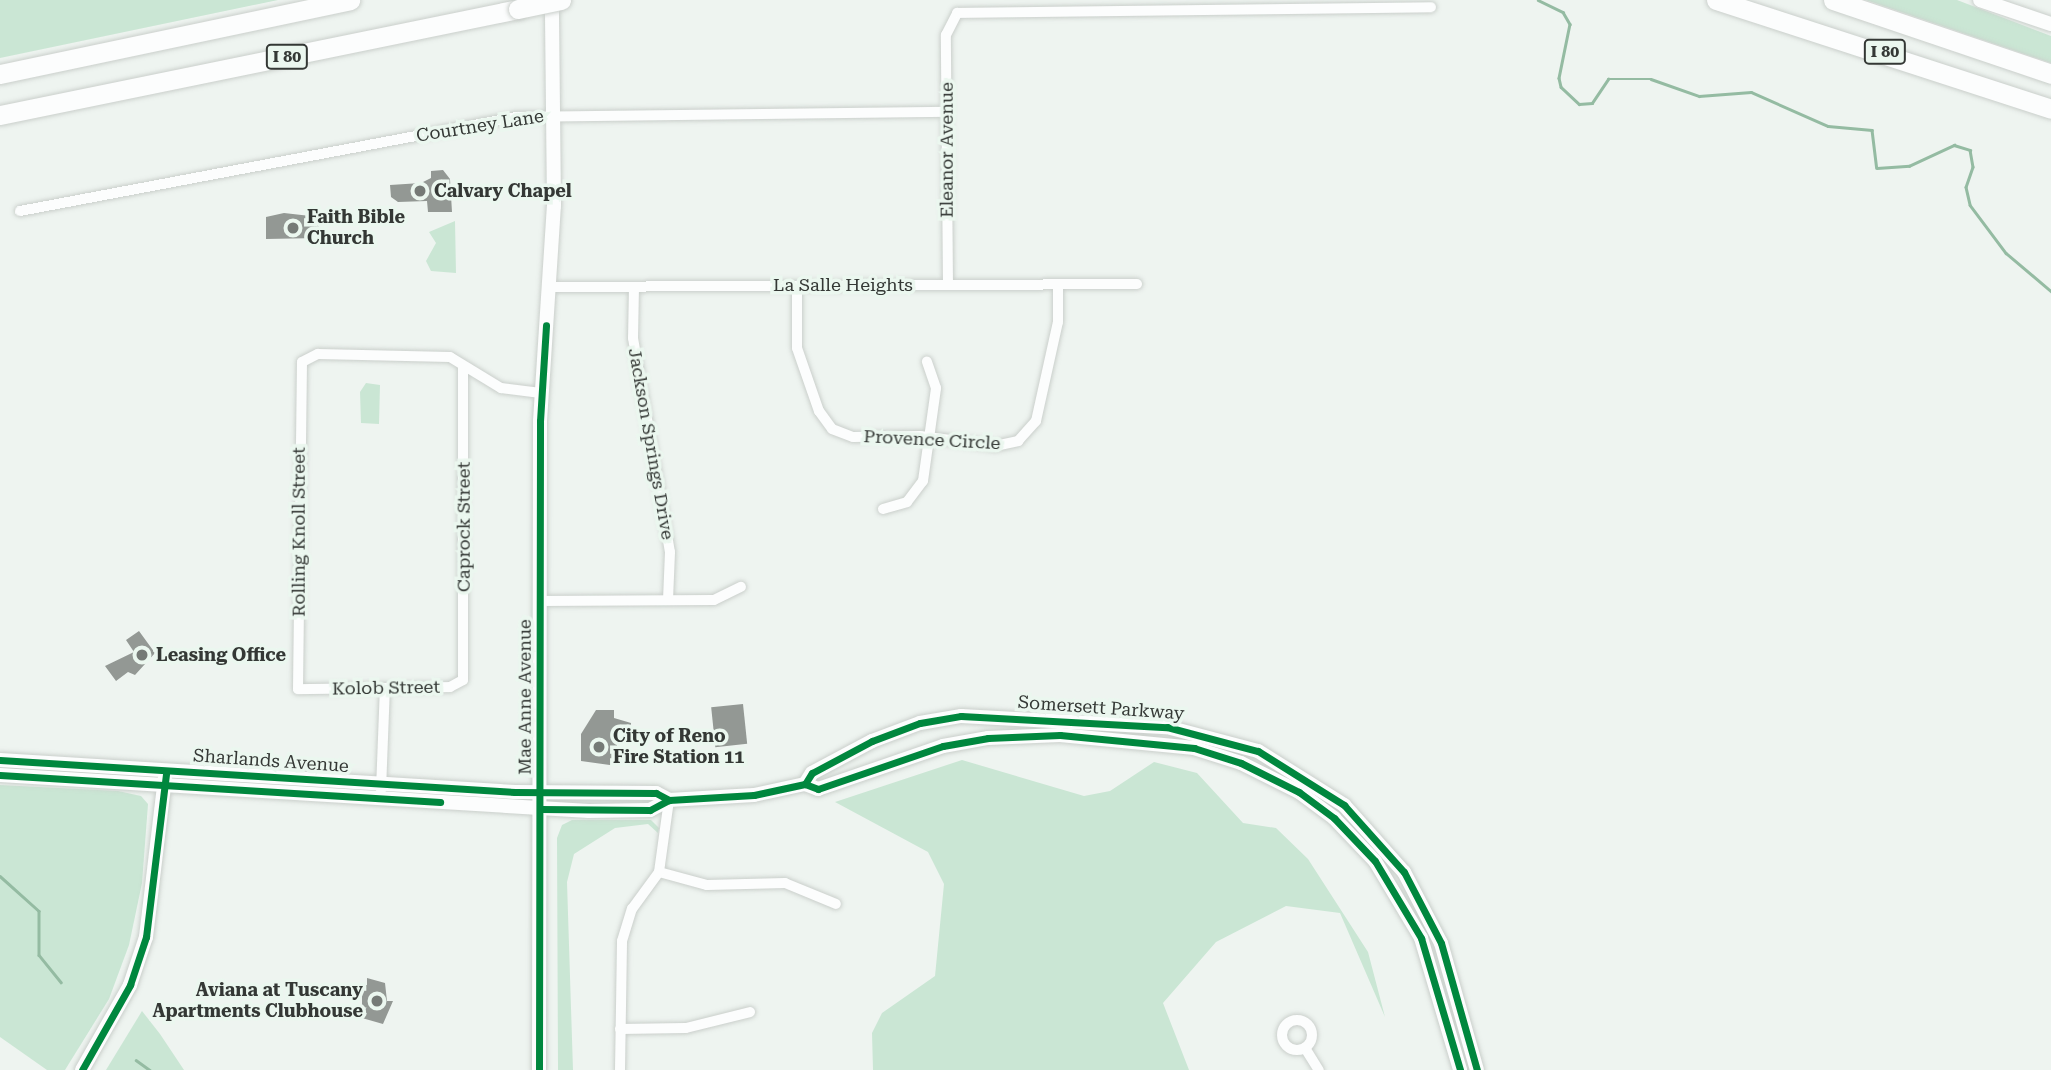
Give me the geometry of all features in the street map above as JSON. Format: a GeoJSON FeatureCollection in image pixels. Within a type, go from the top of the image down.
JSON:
{"type":"FeatureCollection","features":[{"type":"Feature","properties":{"kind":"highway","name":"I 80"},"geometry":{"type":"LineString","coordinates":[[0,74],[350,0]]}},
{"type":"Feature","properties":{"kind":"highway","name":"I 80"},"geometry":{"type":"LineString","coordinates":[[0,116],[561,0]]}},
{"type":"Feature","properties":{"kind":"highway","name":"I 80"},"geometry":{"type":"LineString","coordinates":[[1716,0],[1820,29],[2051,109]]}},
{"type":"Feature","properties":{"kind":"highway","name":"I 80"},"geometry":{"type":"LineString","coordinates":[[1833,0],[2051,74]]}},
{"type":"Feature","properties":{"kind":"main road","name":"Mae Anne Avenue"},"geometry":{"type":"LineString","coordinates":[[539,1070],[541,393],[549,287],[553,115],[552,0]]}},
{"type":"Feature","properties":{"kind":"main road"},"geometry":{"type":"LineString","coordinates":[[1980,0],[2051,24]]}},
{"type":"Feature","properties":{"kind":"main road"},"geometry":{"type":"LineString","coordinates":[[2019,14],[2051,29]]}},
{"type":"Feature","properties":{"kind":"main road","name":"Somersett Parkway"},"geometry":{"type":"LineString","coordinates":[[805,784],[812,772],[872,741],[920,723],[961,716],[1167,727],[1258,751],[1344,805],[1404,872],[1441,943],[1477,1070]]}},
{"type":"Feature","properties":{"kind":"main road","name":"Somersett Parkway"},"geometry":{"type":"LineString","coordinates":[[541,809],[650,810],[669,800],[746,796],[805,784],[818,789],[943,746],[1012,735],[1172,744],[1262,772],[1334,818],[1396,891],[1428,955],[1460,1070]]}},
{"type":"Feature","properties":{"kind":"main road","name":"Sharlands Avenue"},"geometry":{"type":"LineString","coordinates":[[0,760],[166,770],[541,809]]}},
{"type":"Feature","properties":{"kind":"main road"},"geometry":{"type":"LineString","coordinates":[[82,1070],[130,985],[146,937],[166,770]]}},
{"type":"Feature","properties":{"kind":"main road","name":"Sharlands Avenue"},"geometry":{"type":"LineString","coordinates":[[0,775],[165,785],[541,793]]}},
{"type":"Feature","properties":{"kind":"main road","name":"Somersett Parkway"},"geometry":{"type":"LineString","coordinates":[[541,793],[656,793],[669,800]]}},
{"type":"Feature","properties":{"kind":"street","name":"Eleanor Avenue"},"geometry":{"type":"LineString","coordinates":[[947,285],[946,35],[952,17],[981,10],[1430,6]]}},
{"type":"Feature","properties":{"kind":"street","name":"Courtney Lane"},"geometry":{"type":"LineString","coordinates":[[20,211],[486,122],[553,115],[946,112]]}},
{"type":"Feature","properties":{"kind":"street","name":"Provence Circle"},"geometry":{"type":"LineString","coordinates":[[797,286],[797,348],[827,424],[846,436],[930,437],[1003,446],[1031,429],[1055,339],[1058,284]]}},
{"type":"Feature","properties":{"kind":"street","name":"La Salle Heights"},"geometry":{"type":"LineString","coordinates":[[549,287],[1137,284]]}},
{"type":"Feature","properties":{"kind":"street","name":"Jackson Springs Drive"},"geometry":{"type":"LineString","coordinates":[[634,287],[633,338],[670,552],[668,600]]}},
{"type":"Feature","properties":{"kind":"street","name":"Rolling Knoll Street"},"geometry":{"type":"LineString","coordinates":[[313,689],[298,689],[302,362],[318,354],[450,357],[463,366]]}},
{"type":"Feature","properties":{"kind":"street"},"geometry":{"type":"LineString","coordinates":[[883,509],[902,505],[919,491],[930,437],[936,380],[928,362]]}},
{"type":"Feature","properties":{"kind":"street"},"geometry":{"type":"LineString","coordinates":[[463,366],[501,388],[541,393]]}},
{"type":"Feature","properties":{"kind":"street","name":"Caprock Street"},"geometry":{"type":"LineString","coordinates":[[458,686],[465,672],[463,366]]}},
{"type":"Feature","properties":{"kind":"street"},"geometry":{"type":"LineString","coordinates":[[540,601],[723,599],[741,587]]}},
{"type":"Feature","properties":{"kind":"street","name":"Kolob Street"},"geometry":{"type":"LineString","coordinates":[[313,689],[458,686]]}},
{"type":"Feature","properties":{"kind":"street"},"geometry":{"type":"LineString","coordinates":[[380,791],[384,688]]}},
{"type":"Feature","properties":{"kind":"street"},"geometry":{"type":"LineString","coordinates":[[620,1070],[622,941],[632,909],[659,872],[669,800]]}},
{"type":"Feature","properties":{"kind":"street"},"geometry":{"type":"LineString","coordinates":[[659,872],[707,885],[785,883],[836,904]]}},
{"type":"Feature","properties":{"kind":"street"},"geometry":{"type":"LineString","coordinates":[[620,1029],[686,1028],[750,1012]]}},
{"type":"Feature","properties":{"kind":"street"},"geometry":{"type":"LineString","coordinates":[[1305,1048],[1319,1070]]}},
{"type":"Feature","properties":{"kind":"green space"},"geometry":{"type":"Polygon","coordinates":[[[0,0],[278,0],[0,58],[0,0]]]}},
{"type":"Feature","properties":{"kind":"green space"},"geometry":{"type":"Polygon","coordinates":[[[1866,0],[1957,0],[2051,36],[2051,63],[1866,0]]]}},
{"type":"Feature","properties":{"kind":"green space"},"geometry":{"type":"Polygon","coordinates":[[[455,221],[456,273],[431,271],[426,261],[436,243],[429,232],[455,221]]]}},
{"type":"Feature","properties":{"kind":"green space"},"geometry":{"type":"Polygon","coordinates":[[[366,383],[380,385],[379,424],[361,423],[360,392],[366,383]]]}},
{"type":"Feature","properties":{"kind":"green space"},"geometry":{"type":"Polygon","coordinates":[[[962,760],[1084,796],[1110,791],[1154,762],[1197,773],[1243,823],[1276,828],[1308,859],[1368,952],[1385,1017],[1340,913],[1286,906],[1216,942],[1163,1003],[1189,1070],[873,1070],[872,1033],[882,1013],[935,976],[944,884],[928,852],[835,802],[962,760]]]}},
{"type":"Feature","properties":{"kind":"green space"},"geometry":{"type":"Polygon","coordinates":[[[0,785],[118,791],[141,796],[148,804],[142,883],[129,945],[109,999],[65,1070],[47,1070],[0,1037],[0,785]]]}},
{"type":"Feature","properties":{"kind":"green space"},"geometry":{"type":"Polygon","coordinates":[[[572,820],[651,820],[659,828],[658,833],[648,824],[615,828],[574,854],[567,882],[573,1070],[558,1070],[557,838],[562,825],[572,820]]]}},
{"type":"Feature","properties":{"kind":"green space"},"geometry":{"type":"Polygon","coordinates":[[[142,1011],[160,1034],[184,1070],[106,1070],[142,1011]]]}},
{"type":"Feature","properties":{"kind":"building","name":"Calvary Chapel"},"geometry":{"type":"Polygon","coordinates":[[[443,170],[450,179],[452,212],[428,212],[427,201],[398,202],[391,197],[390,185],[421,183],[431,178],[431,171],[443,170]]]}},
{"type":"Feature","properties":{"kind":"building","name":"Faith Bible Church"},"geometry":{"type":"Polygon","coordinates":[[[284,213],[319,217],[319,238],[266,239],[266,217],[284,213]]]}},
{"type":"Feature","properties":{"kind":"building","name":"Leasing Office"},"geometry":{"type":"Polygon","coordinates":[[[139,631],[155,653],[135,675],[128,672],[116,681],[105,666],[134,652],[126,640],[139,631]]]}},
{"type":"Feature","properties":{"kind":"building"},"geometry":{"type":"Polygon","coordinates":[[[743,704],[747,744],[715,747],[711,707],[743,704]]]}},
{"type":"Feature","properties":{"kind":"building","name":"City of Reno Fire Station 11"},"geometry":{"type":"Polygon","coordinates":[[[596,710],[614,710],[614,718],[631,723],[631,734],[617,735],[617,766],[581,761],[581,734],[596,710]]]}},
{"type":"Feature","properties":{"kind":"building","name":"Aviana at Tuscany Apartments Clubhouse"},"geometry":{"type":"Polygon","coordinates":[[[367,978],[385,983],[387,1001],[393,1001],[383,1024],[362,1018],[362,985],[367,985],[367,978]]]}},
{"type":"Feature","properties":{"kind":"waterway"},"geometry":{"type":"LineString","coordinates":[[1538,0],[1563,12],[1570,24],[1559,78],[1561,87],[1579,104],[1592,103],[1608,79],[1651,79],[1699,96],[1751,92],[1828,126],[1872,130],[1877,168],[1909,166],[1954,145],[1970,150],[1973,167],[1966,187],[1970,205],[2006,253],[2051,291]]}},
{"type":"Feature","properties":{"kind":"waterway"},"geometry":{"type":"LineString","coordinates":[[0,876],[39,911],[39,955],[61,982]]}},
{"type":"Feature","properties":{"kind":"waterway"},"geometry":{"type":"LineString","coordinates":[[136,1060],[150,1070]]}},
{"type":"Feature","properties":{"kind":"cycle path"},"geometry":{"type":"LineString","coordinates":[[539,1070],[540,421],[546,325]]}},
{"type":"Feature","properties":{"kind":"cycle path"},"geometry":{"type":"LineString","coordinates":[[805,784],[812,773],[872,741],[920,723],[961,716],[1167,727],[1258,751],[1344,805],[1404,872],[1441,943],[1477,1070]]}},
{"type":"Feature","properties":{"kind":"cycle path"},"geometry":{"type":"LineString","coordinates":[[0,760],[515,792],[656,793],[669,800],[754,795],[805,784],[818,789],[943,746],[988,738],[1060,735],[1194,748],[1241,763],[1299,792],[1334,818],[1375,861],[1421,938],[1460,1070]]}},
{"type":"Feature","properties":{"kind":"cycle path"},"geometry":{"type":"LineString","coordinates":[[82,1070],[130,985],[146,937],[166,773]]}},
{"type":"Feature","properties":{"kind":"cycle path"},"geometry":{"type":"LineString","coordinates":[[0,775],[440,802]]}},
{"type":"Feature","properties":{"kind":"cycle path"},"geometry":{"type":"LineString","coordinates":[[541,809],[650,810],[669,800]]}},
{"type":"Feature","properties":{"kind":"place","name":"Calvary Chapel"},"geometry":{"type":"Point","coordinates":[420,191]}},
{"type":"Feature","properties":{"kind":"place","name":"Faith Bible Church"},"geometry":{"type":"Point","coordinates":[293,228]}},
{"type":"Feature","properties":{"kind":"place","name":"Leasing Office"},"geometry":{"type":"Point","coordinates":[142,655]}},
{"type":"Feature","properties":{"kind":"place","name":"City of Reno Fire Station 11"},"geometry":{"type":"Point","coordinates":[599,747]}},
{"type":"Feature","properties":{"kind":"place","name":"Aviana at Tuscany Apartments Clubhouse"},"geometry":{"type":"Point","coordinates":[377,1001]}}]}
